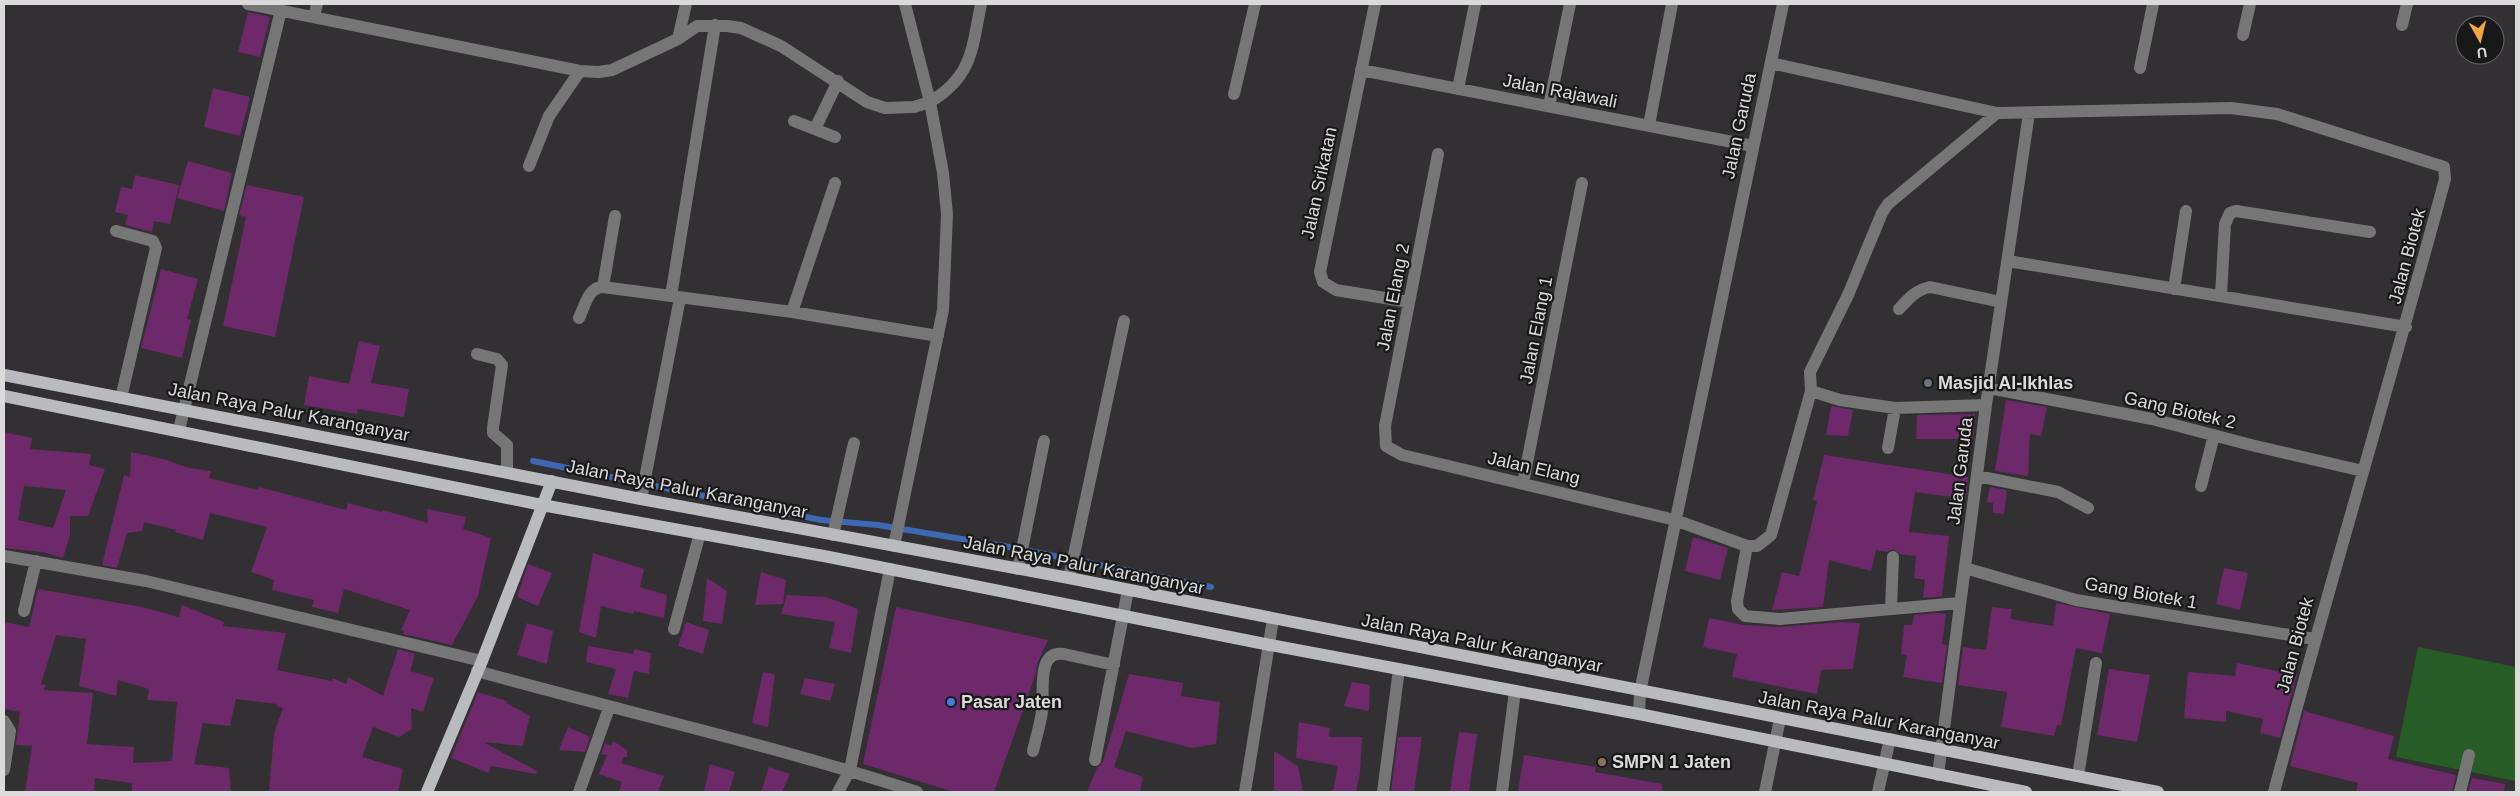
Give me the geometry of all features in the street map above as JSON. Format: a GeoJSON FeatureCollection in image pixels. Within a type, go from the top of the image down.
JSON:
{"type":"FeatureCollection","features":[{"type":"Feature","properties":{"kind":"main road","name":"Jalan Raya Palur Karanganyar"},"geometry":{"type":"LineString","coordinates":[[4,375],[552,481],[834,526],[896,540],[1019,563],[1069,578],[1273,620],[1780,719],[1940,748],[2158,792]]}},
{"type":"Feature","properties":{"kind":"main road"},"geometry":{"type":"LineString","coordinates":[[4,396],[542,505],[829,557],[1124,614],[1270,645],[1639,714],[2026,792]]}},
{"type":"Feature","properties":{"kind":"main road"},"geometry":{"type":"LineString","coordinates":[[427,792],[480,666],[552,481]]}},
{"type":"Feature","properties":{"kind":"main road"},"geometry":{"type":"LineString","coordinates":[[829,557],[834,526]]}},
{"type":"Feature","properties":{"kind":"main road"},"geometry":{"type":"LineString","coordinates":[[890,569],[896,540]]}},
{"type":"Feature","properties":{"kind":"street"},"geometry":{"type":"LineString","coordinates":[[248,4],[580,72],[612,70],[678,39],[697,26],[715,25],[741,28],[781,46],[868,102],[885,108],[914,107],[930,102],[945,93],[958,80],[967,65],[981,4]]}},
{"type":"Feature","properties":{"kind":"street"},"geometry":{"type":"LineString","coordinates":[[314,17],[317,4]]}},
{"type":"Feature","properties":{"kind":"street"},"geometry":{"type":"LineString","coordinates":[[678,39],[686,4]]}},
{"type":"Feature","properties":{"kind":"street"},"geometry":{"type":"LineString","coordinates":[[896,540],[943,310],[947,214],[943,173],[930,102],[905,4]]}},
{"type":"Feature","properties":{"kind":"street"},"geometry":{"type":"LineString","coordinates":[[1234,94],[1255,4]]}},
{"type":"Feature","properties":{"kind":"street","name":"Jalan Srikatan"},"geometry":{"type":"LineString","coordinates":[[1375,4],[1320,266],[1320,277],[1328,287],[1336,290],[1410,302]]}},
{"type":"Feature","properties":{"kind":"street"},"geometry":{"type":"LineString","coordinates":[[1458,90],[1475,4]]}},
{"type":"Feature","properties":{"kind":"street"},"geometry":{"type":"LineString","coordinates":[[1549,106],[1570,4]]}},
{"type":"Feature","properties":{"kind":"street"},"geometry":{"type":"LineString","coordinates":[[1649,125],[1672,4]]}},
{"type":"Feature","properties":{"kind":"street","name":"Jalan Garuda"},"geometry":{"type":"LineString","coordinates":[[1639,714],[1640,692],[1783,4]]}},
{"type":"Feature","properties":{"kind":"street"},"geometry":{"type":"LineString","coordinates":[[2140,68],[2153,4]]}},
{"type":"Feature","properties":{"kind":"street"},"geometry":{"type":"LineString","coordinates":[[2243,35],[2250,4]]}},
{"type":"Feature","properties":{"kind":"street"},"geometry":{"type":"LineString","coordinates":[[2402,25],[2407,4]]}},
{"type":"Feature","properties":{"kind":"street"},"geometry":{"type":"LineString","coordinates":[[179,430],[281,10]]}},
{"type":"Feature","properties":{"kind":"street"},"geometry":{"type":"LineString","coordinates":[[642,494],[675,297],[715,25]]}},
{"type":"Feature","properties":{"kind":"street","name":"Jalan Biotek"},"geometry":{"type":"LineString","coordinates":[[1771,63],[1997,113],[2231,108],[2253,110],[2277,114],[2440,164],[2444,167],[2445,179],[2406,327],[2314,639],[2274,792]]}},
{"type":"Feature","properties":{"kind":"street","name":"Jalan Rajawali"},"geometry":{"type":"LineString","coordinates":[[1361,70],[1753,146]]}},
{"type":"Feature","properties":{"kind":"street"},"geometry":{"type":"LineString","coordinates":[[529,166],[549,116],[580,72]]}},
{"type":"Feature","properties":{"kind":"street"},"geometry":{"type":"LineString","coordinates":[[815,129],[838,81]]}},
{"type":"Feature","properties":{"kind":"street"},"geometry":{"type":"LineString","coordinates":[[1959,603],[1780,619],[1746,616],[1738,609],[1737,601],[1747,546],[1757,546],[1770,535],[1812,391],[1810,372],[1848,295],[1888,204],[1997,113]]}},
{"type":"Feature","properties":{"kind":"street","name":"Jalan Garuda"},"geometry":{"type":"LineString","coordinates":[[1938,775],[1988,388],[2029,113]]}},
{"type":"Feature","properties":{"kind":"street"},"geometry":{"type":"LineString","coordinates":[[794,121],[836,137]]}},
{"type":"Feature","properties":{"kind":"street","name":"Jalan Elang 2"},"geometry":{"type":"LineString","coordinates":[[1386,446],[1385,426],[1438,154]]}},
{"type":"Feature","properties":{"kind":"street","name":"Jalan Elang 1"},"geometry":{"type":"LineString","coordinates":[[1524,483],[1582,183]]}},
{"type":"Feature","properties":{"kind":"street"},"geometry":{"type":"LineString","coordinates":[[792,312],[834,184]]}},
{"type":"Feature","properties":{"kind":"street"},"geometry":{"type":"LineString","coordinates":[[2221,295],[2225,224],[2230,213],[2236,211],[2370,232]]}},
{"type":"Feature","properties":{"kind":"street"},"geometry":{"type":"LineString","coordinates":[[2174,289],[2186,212]]}},
{"type":"Feature","properties":{"kind":"street"},"geometry":{"type":"LineString","coordinates":[[603,287],[614,216]]}},
{"type":"Feature","properties":{"kind":"street"},"geometry":{"type":"LineString","coordinates":[[116,231],[147,239],[156,244],[121,398]]}},
{"type":"Feature","properties":{"kind":"street"},"geometry":{"type":"LineString","coordinates":[[2008,261],[2406,327]]}},
{"type":"Feature","properties":{"kind":"street"},"geometry":{"type":"LineString","coordinates":[[1899,310],[1920,289],[1930,286],[2001,302]]}},
{"type":"Feature","properties":{"kind":"street"},"geometry":{"type":"LineString","coordinates":[[580,318],[592,290],[603,287],[792,312],[938,336]]}},
{"type":"Feature","properties":{"kind":"street"},"geometry":{"type":"LineString","coordinates":[[1069,578],[1124,321]]}},
{"type":"Feature","properties":{"kind":"street"},"geometry":{"type":"LineString","coordinates":[[477,354],[497,359],[502,365],[492,428],[493,433],[507,445],[508,472]]}},
{"type":"Feature","properties":{"kind":"street","name":"Gang Biotek 2"},"geometry":{"type":"LineString","coordinates":[[1988,388],[2152,419],[2363,471]]}},
{"type":"Feature","properties":{"kind":"street"},"geometry":{"type":"LineString","coordinates":[[1812,391],[1840,400],[1895,408],[1986,405]]}},
{"type":"Feature","properties":{"kind":"street"},"geometry":{"type":"LineString","coordinates":[[1888,448],[1895,408]]}},
{"type":"Feature","properties":{"kind":"street"},"geometry":{"type":"LineString","coordinates":[[2201,486],[2214,435]]}},
{"type":"Feature","properties":{"kind":"street"},"geometry":{"type":"LineString","coordinates":[[1019,563],[1044,441]]}},
{"type":"Feature","properties":{"kind":"street"},"geometry":{"type":"LineString","coordinates":[[834,526],[854,443]]}},
{"type":"Feature","properties":{"kind":"street","name":"Jalan Elang"},"geometry":{"type":"LineString","coordinates":[[1386,446],[1392,452],[1402,455],[1675,520],[1747,546]]}},
{"type":"Feature","properties":{"kind":"street"},"geometry":{"type":"LineString","coordinates":[[1977,476],[2058,492],[2088,508]]}},
{"type":"Feature","properties":{"kind":"street"},"geometry":{"type":"LineString","coordinates":[[674,630],[700,533]]}},
{"type":"Feature","properties":{"kind":"street"},"geometry":{"type":"LineString","coordinates":[[4,556],[146,582],[480,666],[609,708],[850,770],[917,792]]}},
{"type":"Feature","properties":{"kind":"street"},"geometry":{"type":"LineString","coordinates":[[1891,608],[1893,557]]}},
{"type":"Feature","properties":{"kind":"street"},"geometry":{"type":"LineString","coordinates":[[24,611],[36,561]]}},
{"type":"Feature","properties":{"kind":"street","name":"Gang Biotek 1"},"geometry":{"type":"LineString","coordinates":[[1965,568],[2076,600],[2314,639]]}},
{"type":"Feature","properties":{"kind":"street"},"geometry":{"type":"LineString","coordinates":[[838,792],[850,770],[890,569]]}},
{"type":"Feature","properties":{"kind":"street"},"geometry":{"type":"LineString","coordinates":[[1095,760],[1128,590]]}},
{"type":"Feature","properties":{"kind":"street"},"geometry":{"type":"LineString","coordinates":[[1245,792],[1273,620]]}},
{"type":"Feature","properties":{"kind":"street"},"geometry":{"type":"LineString","coordinates":[[1034,751],[1042,712],[1041,690],[1047,661],[1050,656],[1056,653],[1064,654],[1114,665]]}},
{"type":"Feature","properties":{"kind":"street"},"geometry":{"type":"LineString","coordinates":[[2078,776],[2096,663]]}},
{"type":"Feature","properties":{"kind":"street"},"geometry":{"type":"LineString","coordinates":[[1383,792],[1399,669]]}},
{"type":"Feature","properties":{"kind":"street"},"geometry":{"type":"LineString","coordinates":[[1502,792],[1515,691]]}},
{"type":"Feature","properties":{"kind":"street"},"geometry":{"type":"LineString","coordinates":[[579,792],[609,708]]}},
{"type":"Feature","properties":{"kind":"street"},"geometry":{"type":"LineString","coordinates":[[1765,792],[1780,719]]}},
{"type":"Feature","properties":{"kind":"street"},"geometry":{"type":"LineString","coordinates":[[4,721],[10,731],[4,770]]}},
{"type":"Feature","properties":{"kind":"street"},"geometry":{"type":"LineString","coordinates":[[1878,792],[1890,739]]}},
{"type":"Feature","properties":{"kind":"street"},"geometry":{"type":"LineString","coordinates":[[2460,792],[2469,755]]}},
{"type":"Feature","properties":{"kind":"green space"},"geometry":{"type":"Polygon","coordinates":[[[2418,647],[2516,667],[2516,781],[2396,757],[2418,647]]]}},
{"type":"Feature","properties":{"kind":"building"},"geometry":{"type":"Polygon","coordinates":[[[248,12],[270,17],[260,57],[238,52],[248,12]]]}},
{"type":"Feature","properties":{"kind":"building"},"geometry":{"type":"Polygon","coordinates":[[[213,88],[250,97],[240,136],[204,127],[213,88]]]}},
{"type":"Feature","properties":{"kind":"building"},"geometry":{"type":"Polygon","coordinates":[[[188,161],[232,173],[224,211],[177,198],[188,161]]]}},
{"type":"Feature","properties":{"kind":"building"},"geometry":{"type":"Polygon","coordinates":[[[135,175],[179,185],[170,224],[154,221],[152,232],[125,225],[128,215],[115,212],[121,187],[132,189],[135,175]]]}},
{"type":"Feature","properties":{"kind":"building"},"geometry":{"type":"Polygon","coordinates":[[[247,185],[304,197],[275,337],[223,326],[246,217],[239,215],[247,185]]]}},
{"type":"Feature","properties":{"kind":"building"},"geometry":{"type":"Polygon","coordinates":[[[161,269],[198,279],[187,319],[191,320],[182,358],[141,348],[161,269]]]}},
{"type":"Feature","properties":{"kind":"building"},"geometry":{"type":"Polygon","coordinates":[[[359,341],[380,346],[371,383],[409,389],[404,417],[358,409],[357,414],[304,405],[309,376],[349,384],[359,341]]]}},
{"type":"Feature","properties":{"kind":"building"},"geometry":{"type":"Polygon","coordinates":[[[2006,400],[2047,407],[2041,436],[2030,434],[2028,476],[1995,471],[2006,400]]]}},
{"type":"Feature","properties":{"kind":"building"},"geometry":{"type":"Polygon","coordinates":[[[1831,406],[1853,410],[1848,436],[1826,435],[1831,406]]]}},
{"type":"Feature","properties":{"kind":"building"},"geometry":{"type":"Polygon","coordinates":[[[1975,414],[1973,439],[1916,439],[1917,415],[1975,414]]]}},
{"type":"Feature","properties":{"kind":"building"},"geometry":{"type":"Polygon","coordinates":[[[4,432],[32,438],[30,449],[91,454],[89,465],[105,469],[88,516],[70,516],[70,535],[63,558],[42,552],[4,548],[4,432]],[[24,486],[18,520],[53,528],[66,490],[24,486]]]}},
{"type":"Feature","properties":{"kind":"building"},"geometry":{"type":"Polygon","coordinates":[[[131,452],[163,459],[189,468],[211,471],[209,478],[258,490],[259,487],[346,510],[348,503],[382,512],[383,510],[428,523],[427,509],[466,517],[463,529],[491,538],[478,596],[452,645],[403,634],[404,631],[401,630],[410,610],[344,589],[338,613],[312,607],[314,600],[272,590],[274,580],[251,572],[267,527],[210,513],[203,540],[175,532],[176,530],[144,522],[142,531],[127,533],[117,568],[102,565],[124,475],[130,477],[131,452]]]}},
{"type":"Feature","properties":{"kind":"building"},"geometry":{"type":"Polygon","coordinates":[[[1824,455],[1968,477],[1966,499],[1915,492],[1909,532],[1949,536],[1942,596],[1923,598],[1925,580],[1914,578],[1916,556],[1900,554],[1893,549],[1887,552],[1876,550],[1871,571],[1829,560],[1823,607],[1772,610],[1782,572],[1799,576],[1817,501],[1813,500],[1824,455]]]}},
{"type":"Feature","properties":{"kind":"building"},"geometry":{"type":"Polygon","coordinates":[[[1990,487],[2007,490],[2004,514],[1993,513],[1993,503],[1987,502],[1990,487]]]}},
{"type":"Feature","properties":{"kind":"building"},"geometry":{"type":"Polygon","coordinates":[[[1693,537],[1728,548],[1720,580],[1685,571],[1693,537]]]}},
{"type":"Feature","properties":{"kind":"building"},"geometry":{"type":"Polygon","coordinates":[[[593,553],[644,569],[640,587],[667,595],[664,618],[634,611],[633,614],[601,606],[596,638],[579,632],[593,553]]]}},
{"type":"Feature","properties":{"kind":"building"},"geometry":{"type":"Polygon","coordinates":[[[528,564],[552,573],[538,606],[517,597],[528,564]]]}},
{"type":"Feature","properties":{"kind":"building"},"geometry":{"type":"Polygon","coordinates":[[[2224,568],[2248,573],[2240,610],[2216,604],[2224,568]]]}},
{"type":"Feature","properties":{"kind":"building"},"geometry":{"type":"Polygon","coordinates":[[[761,572],[786,580],[783,604],[755,605],[761,572]]]}},
{"type":"Feature","properties":{"kind":"building"},"geometry":{"type":"Polygon","coordinates":[[[707,578],[727,591],[722,624],[703,621],[707,578]]]}},
{"type":"Feature","properties":{"kind":"building"},"geometry":{"type":"Polygon","coordinates":[[[38,589],[142,607],[179,617],[182,605],[224,622],[223,626],[286,633],[277,670],[332,681],[333,678],[346,684],[348,677],[383,696],[398,649],[415,654],[410,671],[434,678],[423,712],[411,708],[412,729],[399,737],[373,727],[362,757],[403,769],[398,792],[269,792],[274,733],[283,708],[277,706],[277,704],[236,699],[230,726],[203,723],[194,764],[229,768],[231,792],[132,792],[132,783],[95,778],[94,792],[25,792],[32,746],[16,745],[20,712],[4,709],[4,622],[29,627],[38,589]],[[56,635],[41,684],[46,685],[44,690],[93,693],[87,744],[134,747],[133,763],[172,761],[177,702],[147,700],[149,689],[118,680],[116,696],[79,686],[86,639],[56,635]]]}},
{"type":"Feature","properties":{"kind":"building"},"geometry":{"type":"Polygon","coordinates":[[[787,595],[826,597],[858,609],[851,653],[829,648],[835,622],[781,614],[787,595]]]}},
{"type":"Feature","properties":{"kind":"building"},"geometry":{"type":"Polygon","coordinates":[[[2056,603],[2110,614],[2102,653],[2076,648],[2061,725],[2057,725],[2054,736],[2001,727],[2007,692],[1958,685],[1963,647],[1986,650],[1992,607],[2012,609],[2010,619],[2053,626],[2056,603]]]}},
{"type":"Feature","properties":{"kind":"building","name":"Pasar Jaten"},"geometry":{"type":"Polygon","coordinates":[[[896,607],[1048,640],[1037,664],[1035,676],[994,792],[954,792],[863,764],[896,607]]]}},
{"type":"Feature","properties":{"kind":"building"},"geometry":{"type":"Polygon","coordinates":[[[1946,614],[1942,644],[1947,645],[1942,683],[1903,677],[1907,655],[1901,654],[1904,625],[1912,625],[1914,615],[1946,614]]]}},
{"type":"Feature","properties":{"kind":"building"},"geometry":{"type":"Polygon","coordinates":[[[1709,618],[1744,625],[1779,627],[1841,622],[1860,623],[1853,669],[1821,670],[1817,694],[1732,677],[1737,654],[1703,647],[1709,618]]]}},
{"type":"Feature","properties":{"kind":"building"},"geometry":{"type":"Polygon","coordinates":[[[686,622],[709,630],[703,654],[678,646],[686,622]]]}},
{"type":"Feature","properties":{"kind":"building"},"geometry":{"type":"Polygon","coordinates":[[[527,623],[553,631],[547,664],[517,655],[527,623]]]}},
{"type":"Feature","properties":{"kind":"building"},"geometry":{"type":"Polygon","coordinates":[[[588,646],[633,654],[634,649],[651,653],[649,674],[634,671],[628,698],[608,694],[616,669],[586,662],[588,646]]]}},
{"type":"Feature","properties":{"kind":"building"},"geometry":{"type":"Polygon","coordinates":[[[2237,663],[2297,675],[2280,738],[2260,733],[2263,719],[2226,711],[2226,722],[2184,718],[2188,672],[2235,676],[2237,663]]]}},
{"type":"Feature","properties":{"kind":"building"},"geometry":{"type":"Polygon","coordinates":[[[2109,669],[2150,675],[2137,742],[2097,735],[2109,669]]]}},
{"type":"Feature","properties":{"kind":"building"},"geometry":{"type":"Polygon","coordinates":[[[763,672],[775,674],[768,727],[752,723],[763,672]]]}},
{"type":"Feature","properties":{"kind":"building"},"geometry":{"type":"Polygon","coordinates":[[[1129,674],[1183,683],[1181,696],[1220,702],[1216,744],[1192,748],[1126,731],[1114,767],[1143,777],[1140,792],[1087,792],[1097,768],[1103,762],[1129,674]]]}},
{"type":"Feature","properties":{"kind":"building"},"geometry":{"type":"Polygon","coordinates":[[[805,678],[835,684],[830,701],[800,694],[805,678]]]}},
{"type":"Feature","properties":{"kind":"building"},"geometry":{"type":"Polygon","coordinates":[[[1352,682],[1370,685],[1369,711],[1344,706],[1352,682]]]}},
{"type":"Feature","properties":{"kind":"building"},"geometry":{"type":"Polygon","coordinates":[[[478,692],[507,701],[506,703],[530,716],[523,746],[483,742],[537,771],[536,774],[491,766],[489,773],[451,758],[478,692]]]}},
{"type":"Feature","properties":{"kind":"building"},"geometry":{"type":"Polygon","coordinates":[[[2304,711],[2394,736],[2388,759],[2456,775],[2452,792],[2356,792],[2358,783],[2290,766],[2304,711]]]}},
{"type":"Feature","properties":{"kind":"building"},"geometry":{"type":"Polygon","coordinates":[[[1299,722],[1330,728],[1329,737],[1362,737],[1360,773],[1356,792],[1333,792],[1338,766],[1296,758],[1299,722]]]}},
{"type":"Feature","properties":{"kind":"building"},"geometry":{"type":"Polygon","coordinates":[[[568,727],[590,737],[585,752],[559,750],[568,727]]]}},
{"type":"Feature","properties":{"kind":"building"},"geometry":{"type":"Polygon","coordinates":[[[1459,732],[1477,734],[1469,792],[1450,792],[1459,732]]]}},
{"type":"Feature","properties":{"kind":"building"},"geometry":{"type":"Polygon","coordinates":[[[1398,737],[1422,737],[1414,792],[1391,792],[1398,737]]]}},
{"type":"Feature","properties":{"kind":"building"},"geometry":{"type":"Polygon","coordinates":[[[613,741],[627,750],[627,757],[624,757],[621,763],[664,776],[658,792],[619,792],[622,782],[599,774],[607,755],[601,754],[605,743],[611,746],[613,741]]]}},
{"type":"Feature","properties":{"kind":"building"},"geometry":{"type":"Polygon","coordinates":[[[1274,751],[1298,766],[1303,792],[1274,792],[1274,751]]]}},
{"type":"Feature","properties":{"kind":"building"},"geometry":{"type":"Polygon","coordinates":[[[1524,755],[1596,767],[1595,772],[1662,784],[1662,792],[1518,791],[1524,755]]]}},
{"type":"Feature","properties":{"kind":"building"},"geometry":{"type":"Polygon","coordinates":[[[710,764],[735,772],[729,792],[704,792],[710,764]]]}},
{"type":"Feature","properties":{"kind":"building"},"geometry":{"type":"Polygon","coordinates":[[[769,767],[790,774],[782,792],[761,792],[769,767]]]}},
{"type":"Feature","properties":{"kind":"building"},"geometry":{"type":"Polygon","coordinates":[[[2472,778],[2505,784],[2504,792],[2468,792],[2472,778]]]}},
{"type":"Feature","properties":{"kind":"waterway"},"geometry":{"type":"LineString","coordinates":[[533,461],[821,520],[878,525],[1004,546],[1211,587]]}},
{"type":"Feature","properties":{"kind":"place","name":"Masjid Al-Ikhlas"},"geometry":{"type":"Point","coordinates":[1928,383]}},
{"type":"Feature","properties":{"kind":"place","name":"Pasar Jaten"},"geometry":{"type":"Point","coordinates":[951,702]}},
{"type":"Feature","properties":{"kind":"place","name":"SMPN 1 Jaten"},"geometry":{"type":"Point","coordinates":[1602,762]}}]}
